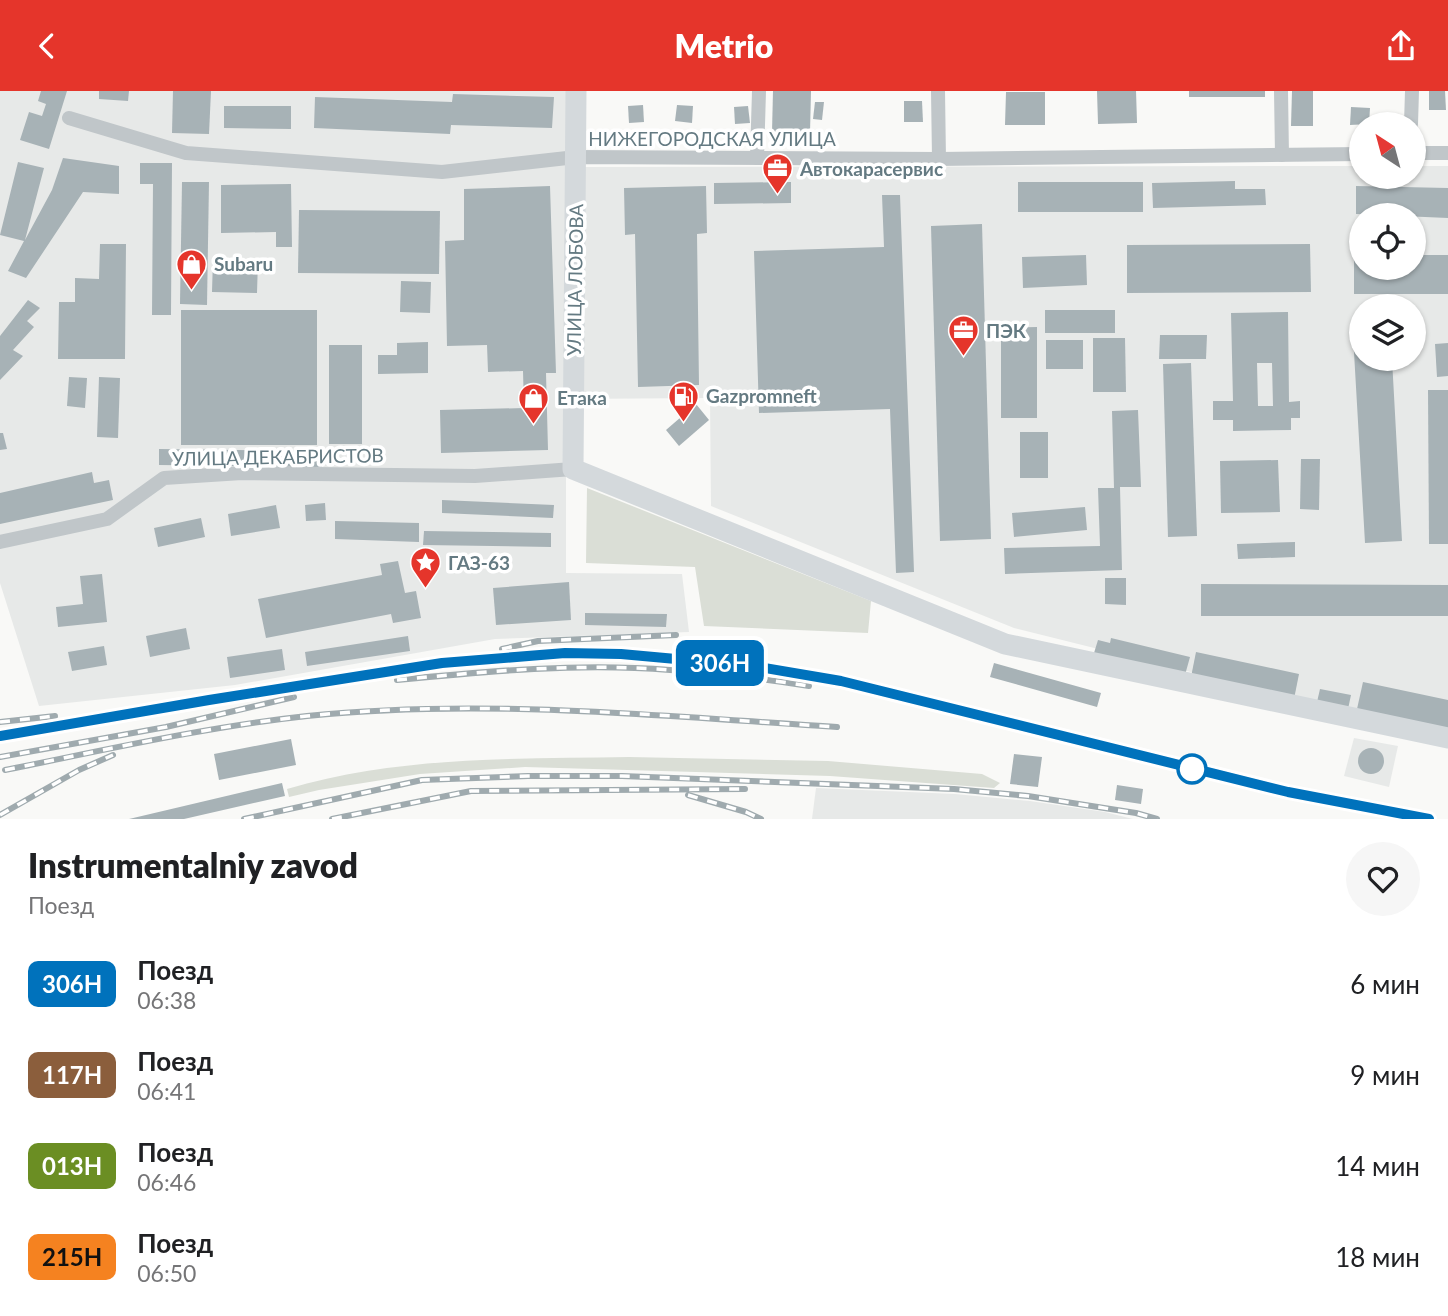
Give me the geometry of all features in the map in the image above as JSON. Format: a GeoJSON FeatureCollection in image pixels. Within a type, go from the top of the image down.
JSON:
{"type":"FeatureCollection","features":[{"type":"Feature","properties":{"kind":"street","name":"УЛИЦА ЛОБОВА"},"geometry":{"type":"LineString","coordinates":[[573,469],[576,91]]}},
{"type":"Feature","properties":{"kind":"street"},"geometry":{"type":"LineString","coordinates":[[757,158],[759,91]]}},
{"type":"Feature","properties":{"kind":"street"},"geometry":{"type":"LineString","coordinates":[[938,91],[939,159]]}},
{"type":"Feature","properties":{"kind":"street"},"geometry":{"type":"LineString","coordinates":[[1281,91],[1282,155]]}},
{"type":"Feature","properties":{"kind":"street"},"geometry":{"type":"LineString","coordinates":[[1411,112],[1412,91]]}},
{"type":"Feature","properties":{"kind":"street","name":"НИЖЕГОРОДСКАЯ УЛИЦА"},"geometry":{"type":"LineString","coordinates":[[69,118],[186,153],[442,172],[576,157],[939,159],[1349,154]]}},
{"type":"Feature","properties":{"kind":"street"},"geometry":{"type":"LineString","coordinates":[[1426,153],[1448,153]]}},
{"type":"Feature","properties":{"kind":"street"},"geometry":{"type":"LineString","coordinates":[[573,469],[1005,644],[1448,738]]}},
{"type":"Feature","properties":{"kind":"street","name":"УЛИЦА ДЕКАБРИСТОВ"},"geometry":{"type":"LineString","coordinates":[[0,542],[107,519],[164,478],[242,473],[475,476],[573,469]]}},
{"type":"Feature","properties":{"kind":"shaded area"},"geometry":{"type":"Polygon","coordinates":[[[0,91],[569,91],[571,167],[1349,166],[1349,189],[1426,189],[1426,166],[1448,166],[1448,736],[1014,628],[711,506],[710,398],[566,399],[566,573],[682,574],[689,632],[495,639],[235,685],[39,706],[0,583],[0,91]]]}},
{"type":"Feature","properties":{"kind":"shaded area"},"geometry":{"type":"Polygon","coordinates":[[[587,488],[871,601],[868,633],[704,626],[695,567],[586,563],[587,488]]]}},
{"type":"Feature","properties":{"kind":"shaded area"},"geometry":{"type":"Polygon","coordinates":[[[1354,738],[1398,746],[1389,787],[1344,776],[1354,738]]]}},
{"type":"Feature","properties":{"kind":"shaded area"},"geometry":{"type":"Polygon","coordinates":[[[629,757],[828,761],[982,774],[1000,783],[994,788],[830,776],[525,767],[420,774],[289,797],[287,789],[371,770],[414,765],[499,759],[629,757]]]}},
{"type":"Feature","properties":{"kind":"shaded area"},"geometry":{"type":"Polygon","coordinates":[[[816,788],[955,794],[1030,801],[1133,819],[812,819],[816,788]]]}},
{"type":"Feature","properties":{"kind":"building"},"geometry":{"type":"Polygon","coordinates":[[[41,91],[67,91],[49,149],[20,140],[29,112],[42,116],[46,104],[38,101],[41,91]]]}},
{"type":"Feature","properties":{"kind":"building"},"geometry":{"type":"Polygon","coordinates":[[[99,91],[129,91],[128,101],[99,99],[99,91]]]}},
{"type":"Feature","properties":{"kind":"building"},"geometry":{"type":"Polygon","coordinates":[[[173,91],[211,91],[209,134],[172,133],[173,91]]]}},
{"type":"Feature","properties":{"kind":"building"},"geometry":{"type":"Polygon","coordinates":[[[773,91],[811,91],[810,133],[772,132],[773,91]]]}},
{"type":"Feature","properties":{"kind":"building"},"geometry":{"type":"Polygon","coordinates":[[[1097,91],[1136,91],[1137,123],[1098,124],[1097,91]]]}},
{"type":"Feature","properties":{"kind":"building"},"geometry":{"type":"Polygon","coordinates":[[[1189,91],[1265,91],[1265,97],[1189,97],[1189,91]]]}},
{"type":"Feature","properties":{"kind":"building"},"geometry":{"type":"Polygon","coordinates":[[[1292,91],[1313,91],[1313,126],[1291,126],[1292,91]]]}},
{"type":"Feature","properties":{"kind":"building"},"geometry":{"type":"Polygon","coordinates":[[[1429,91],[1445,91],[1446,110],[1429,110],[1429,91]]]}},
{"type":"Feature","properties":{"kind":"building"},"geometry":{"type":"Polygon","coordinates":[[[1006,92],[1045,92],[1045,125],[1005,125],[1006,92]]]}},
{"type":"Feature","properties":{"kind":"building"},"geometry":{"type":"Polygon","coordinates":[[[453,94],[554,97],[552,128],[451,125],[450,134],[314,128],[315,97],[452,102],[453,94]]]}},
{"type":"Feature","properties":{"kind":"building"},"geometry":{"type":"Polygon","coordinates":[[[904,101],[922,101],[923,122],[904,122],[904,101]]]}},
{"type":"Feature","properties":{"kind":"building"},"geometry":{"type":"Polygon","coordinates":[[[815,102],[824,102],[822,120],[813,119],[815,102]]]}},
{"type":"Feature","properties":{"kind":"building"},"geometry":{"type":"Polygon","coordinates":[[[643,105],[644,122],[629,123],[628,106],[643,105]]]}},
{"type":"Feature","properties":{"kind":"building"},"geometry":{"type":"Polygon","coordinates":[[[677,105],[693,106],[692,123],[675,121],[677,105]]]}},
{"type":"Feature","properties":{"kind":"building"},"geometry":{"type":"Polygon","coordinates":[[[224,106],[291,106],[291,129],[224,128],[224,106]]]}},
{"type":"Feature","properties":{"kind":"building"},"geometry":{"type":"Polygon","coordinates":[[[748,106],[750,123],[735,124],[734,107],[748,106]]]}},
{"type":"Feature","properties":{"kind":"building"},"geometry":{"type":"Polygon","coordinates":[[[1351,107],[1370,108],[1370,112],[1351,112],[1351,107]]]}},
{"type":"Feature","properties":{"kind":"building"},"geometry":{"type":"Polygon","coordinates":[[[63,158],[119,166],[119,194],[83,192],[26,278],[8,271],[24,241],[0,235],[18,162],[44,168],[25,240],[52,190],[63,158]]]}},
{"type":"Feature","properties":{"kind":"building"},"geometry":{"type":"Polygon","coordinates":[[[140,163],[172,163],[171,315],[152,315],[153,184],[140,184],[140,163]]]}},
{"type":"Feature","properties":{"kind":"building"},"geometry":{"type":"Polygon","coordinates":[[[1235,181],[1235,189],[1265,189],[1266,205],[1153,208],[1152,183],[1235,181]]]}},
{"type":"Feature","properties":{"kind":"building"},"geometry":{"type":"Polygon","coordinates":[[[182,182],[209,182],[207,305],[180,304],[182,182]]]}},
{"type":"Feature","properties":{"kind":"building"},"geometry":{"type":"Polygon","coordinates":[[[791,182],[791,203],[714,204],[714,183],[791,182]]]}},
{"type":"Feature","properties":{"kind":"building"},"geometry":{"type":"Polygon","coordinates":[[[1018,182],[1143,182],[1143,212],[1018,212],[1018,182]]]}},
{"type":"Feature","properties":{"kind":"building"},"geometry":{"type":"Polygon","coordinates":[[[291,184],[292,247],[276,247],[276,232],[221,233],[221,185],[291,184]]]}},
{"type":"Feature","properties":{"kind":"building"},"geometry":{"type":"Polygon","coordinates":[[[550,186],[556,373],[546,373],[548,450],[441,453],[440,410],[524,408],[523,371],[488,372],[487,345],[447,346],[445,241],[464,240],[464,189],[550,186]]]}},
{"type":"Feature","properties":{"kind":"building"},"geometry":{"type":"Polygon","coordinates":[[[706,186],[707,233],[697,234],[699,385],[638,387],[635,234],[625,235],[624,188],[706,186]]]}},
{"type":"Feature","properties":{"kind":"building"},"geometry":{"type":"Polygon","coordinates":[[[1448,188],[1448,218],[1426,217],[1426,203],[1356,203],[1356,189],[1448,188]]]}},
{"type":"Feature","properties":{"kind":"building"},"geometry":{"type":"Polygon","coordinates":[[[882,195],[900,195],[914,572],[896,573],[890,409],[759,413],[754,251],[884,247],[882,195]]]}},
{"type":"Feature","properties":{"kind":"building"},"geometry":{"type":"Polygon","coordinates":[[[299,210],[440,211],[439,274],[298,273],[299,210]]]}},
{"type":"Feature","properties":{"kind":"building"},"geometry":{"type":"Polygon","coordinates":[[[982,224],[991,539],[940,541],[931,226],[982,224]]]}},
{"type":"Feature","properties":{"kind":"building"},"geometry":{"type":"Polygon","coordinates":[[[100,244],[126,244],[125,359],[58,359],[59,302],[75,302],[75,278],[99,279],[100,244]]]}},
{"type":"Feature","properties":{"kind":"building"},"geometry":{"type":"Polygon","coordinates":[[[1310,244],[1311,292],[1127,293],[1127,245],[1310,244]]]}},
{"type":"Feature","properties":{"kind":"building"},"geometry":{"type":"Polygon","coordinates":[[[1086,255],[1087,285],[1023,288],[1022,257],[1086,255]]]}},
{"type":"Feature","properties":{"kind":"building"},"geometry":{"type":"Polygon","coordinates":[[[1426,255],[1448,255],[1448,294],[1354,294],[1354,280],[1426,280],[1426,255]]]}},
{"type":"Feature","properties":{"kind":"building"},"geometry":{"type":"Polygon","coordinates":[[[213,259],[258,260],[257,293],[212,292],[213,259]]]}},
{"type":"Feature","properties":{"kind":"building"},"geometry":{"type":"Polygon","coordinates":[[[401,281],[431,282],[430,313],[400,312],[401,281]]]}},
{"type":"Feature","properties":{"kind":"building"},"geometry":{"type":"Polygon","coordinates":[[[28,300],[40,308],[27,321],[34,327],[13,350],[23,356],[0,380],[0,336],[28,300]]]}},
{"type":"Feature","properties":{"kind":"building"},"geometry":{"type":"Polygon","coordinates":[[[181,310],[317,310],[317,445],[181,445],[181,310]]]}},
{"type":"Feature","properties":{"kind":"building"},"geometry":{"type":"Polygon","coordinates":[[[1045,310],[1115,310],[1115,333],[1045,333],[1045,310]]]}},
{"type":"Feature","properties":{"kind":"building"},"geometry":{"type":"Polygon","coordinates":[[[1288,312],[1289,402],[1300,401],[1300,418],[1291,418],[1291,430],[1233,431],[1233,420],[1213,420],[1213,401],[1233,401],[1231,313],[1288,312]],[[1257,363],[1258,406],[1273,406],[1272,363],[1257,363]]]}},
{"type":"Feature","properties":{"kind":"building"},"geometry":{"type":"Polygon","coordinates":[[[1037,327],[1037,418],[1001,418],[1001,328],[1037,327]]]}},
{"type":"Feature","properties":{"kind":"building"},"geometry":{"type":"Polygon","coordinates":[[[1160,335],[1207,335],[1206,359],[1159,359],[1160,335]]]}},
{"type":"Feature","properties":{"kind":"building"},"geometry":{"type":"Polygon","coordinates":[[[1093,338],[1125,338],[1126,392],[1093,392],[1093,338]]]}},
{"type":"Feature","properties":{"kind":"building"},"geometry":{"type":"Polygon","coordinates":[[[1046,340],[1083,340],[1083,369],[1046,369],[1046,340]]]}},
{"type":"Feature","properties":{"kind":"building"},"geometry":{"type":"Polygon","coordinates":[[[428,342],[428,373],[378,374],[378,355],[397,355],[397,343],[428,342]]]}},
{"type":"Feature","properties":{"kind":"building"},"geometry":{"type":"Polygon","coordinates":[[[1448,343],[1448,376],[1437,377],[1435,344],[1448,343]]]}},
{"type":"Feature","properties":{"kind":"building"},"geometry":{"type":"Polygon","coordinates":[[[329,345],[362,345],[362,444],[329,444],[329,345]]]}},
{"type":"Feature","properties":{"kind":"building"},"geometry":{"type":"Polygon","coordinates":[[[1191,363],[1197,536],[1168,537],[1163,364],[1191,363]]]}},
{"type":"Feature","properties":{"kind":"building"},"geometry":{"type":"Polygon","coordinates":[[[1355,371],[1393,371],[1402,541],[1365,543],[1355,371]]]}},
{"type":"Feature","properties":{"kind":"building"},"geometry":{"type":"Polygon","coordinates":[[[69,377],[87,378],[85,408],[67,406],[69,377]]]}},
{"type":"Feature","properties":{"kind":"building"},"geometry":{"type":"Polygon","coordinates":[[[99,377],[120,378],[118,438],[97,437],[99,377]]]}},
{"type":"Feature","properties":{"kind":"building"},"geometry":{"type":"Polygon","coordinates":[[[1428,390],[1448,390],[1448,544],[1429,544],[1428,390]]]}},
{"type":"Feature","properties":{"kind":"building"},"geometry":{"type":"Polygon","coordinates":[[[696,404],[709,420],[679,446],[666,430],[696,404]]]}},
{"type":"Feature","properties":{"kind":"building"},"geometry":{"type":"Polygon","coordinates":[[[1138,410],[1141,487],[1120,487],[1122,570],[1005,574],[1004,548],[1100,546],[1098,488],[1114,488],[1112,411],[1138,410]]]}},
{"type":"Feature","properties":{"kind":"building"},"geometry":{"type":"Polygon","coordinates":[[[1020,432],[1048,432],[1048,478],[1020,478],[1020,432]]]}},
{"type":"Feature","properties":{"kind":"building"},"geometry":{"type":"Polygon","coordinates":[[[0,433],[3,433],[7,449],[0,450],[0,433]]]}},
{"type":"Feature","properties":{"kind":"building"},"geometry":{"type":"Polygon","coordinates":[[[159,449],[322,451],[322,467],[159,465],[159,449]]]}},
{"type":"Feature","properties":{"kind":"building"},"geometry":{"type":"Polygon","coordinates":[[[1301,459],[1320,459],[1319,510],[1300,509],[1301,459]]]}},
{"type":"Feature","properties":{"kind":"building"},"geometry":{"type":"Polygon","coordinates":[[[1278,460],[1280,512],[1221,513],[1220,461],[1278,460]]]}},
{"type":"Feature","properties":{"kind":"building"},"geometry":{"type":"Polygon","coordinates":[[[92,472],[94,483],[109,480],[113,500],[0,524],[0,493],[92,472]]]}},
{"type":"Feature","properties":{"kind":"building"},"geometry":{"type":"Polygon","coordinates":[[[442,500],[554,505],[553,518],[442,513],[442,500]]]}},
{"type":"Feature","properties":{"kind":"building"},"geometry":{"type":"Polygon","coordinates":[[[325,503],[326,520],[306,521],[305,505],[325,503]]]}},
{"type":"Feature","properties":{"kind":"building"},"geometry":{"type":"Polygon","coordinates":[[[276,505],[280,528],[231,536],[228,514],[276,505]]]}},
{"type":"Feature","properties":{"kind":"building"},"geometry":{"type":"Polygon","coordinates":[[[1085,507],[1087,530],[1014,537],[1012,513],[1085,507]]]}},
{"type":"Feature","properties":{"kind":"building"},"geometry":{"type":"Polygon","coordinates":[[[201,518],[205,537],[158,547],[154,528],[201,518]]]}},
{"type":"Feature","properties":{"kind":"building"},"geometry":{"type":"Polygon","coordinates":[[[335,521],[419,523],[419,542],[335,539],[335,521]]]}},
{"type":"Feature","properties":{"kind":"building"},"geometry":{"type":"Polygon","coordinates":[[[424,531],[551,533],[551,547],[423,545],[424,531]]]}},
{"type":"Feature","properties":{"kind":"building"},"geometry":{"type":"Polygon","coordinates":[[[1295,542],[1295,557],[1238,559],[1237,544],[1295,542]]]}},
{"type":"Feature","properties":{"kind":"building"},"geometry":{"type":"Polygon","coordinates":[[[398,561],[405,593],[416,591],[421,618],[393,623],[391,614],[266,638],[258,599],[382,575],[380,564],[398,561]]]}},
{"type":"Feature","properties":{"kind":"building"},"geometry":{"type":"Polygon","coordinates":[[[102,574],[107,622],[58,627],[56,607],[83,604],[80,576],[102,574]]]}},
{"type":"Feature","properties":{"kind":"building"},"geometry":{"type":"Polygon","coordinates":[[[1105,578],[1126,578],[1126,605],[1105,604],[1105,578]]]}},
{"type":"Feature","properties":{"kind":"building"},"geometry":{"type":"Polygon","coordinates":[[[569,582],[571,620],[496,625],[493,588],[569,582]]]}},
{"type":"Feature","properties":{"kind":"building"},"geometry":{"type":"Polygon","coordinates":[[[1201,584],[1448,585],[1448,616],[1201,616],[1201,584]]]}},
{"type":"Feature","properties":{"kind":"building"},"geometry":{"type":"Polygon","coordinates":[[[585,613],[667,614],[666,627],[585,625],[585,613]]]}},
{"type":"Feature","properties":{"kind":"building"},"geometry":{"type":"Polygon","coordinates":[[[186,628],[190,649],[150,657],[146,636],[186,628]]]}},
{"type":"Feature","properties":{"kind":"building"},"geometry":{"type":"Polygon","coordinates":[[[408,636],[410,651],[307,666],[305,652],[408,636]]]}},
{"type":"Feature","properties":{"kind":"building"},"geometry":{"type":"Polygon","coordinates":[[[1111,638],[1190,657],[1185,675],[1094,653],[1098,640],[1110,643],[1111,638]]]}},
{"type":"Feature","properties":{"kind":"building"},"geometry":{"type":"Polygon","coordinates":[[[104,646],[107,665],[72,671],[68,652],[104,646]]]}},
{"type":"Feature","properties":{"kind":"building"},"geometry":{"type":"Polygon","coordinates":[[[282,649],[285,670],[230,678],[227,657],[282,649]]]}},
{"type":"Feature","properties":{"kind":"building"},"geometry":{"type":"Polygon","coordinates":[[[1196,652],[1299,674],[1294,699],[1191,677],[1196,652]]]}},
{"type":"Feature","properties":{"kind":"building"},"geometry":{"type":"Polygon","coordinates":[[[994,663],[1101,693],[1097,707],[990,677],[994,663]]]}},
{"type":"Feature","properties":{"kind":"building"},"geometry":{"type":"Polygon","coordinates":[[[1363,682],[1448,700],[1448,728],[1357,709],[1363,682]]]}},
{"type":"Feature","properties":{"kind":"building"},"geometry":{"type":"Polygon","coordinates":[[[1320,689],[1351,695],[1348,709],[1317,702],[1320,689]]]}},
{"type":"Feature","properties":{"kind":"building"},"geometry":{"type":"Polygon","coordinates":[[[291,739],[296,765],[219,780],[214,754],[291,739]]]}},
{"type":"Feature","properties":{"kind":"building"},"geometry":{"type":"Polygon","coordinates":[[[1371,748],[1380,752],[1384,761],[1380,770],[1371,774],[1362,770],[1358,761],[1362,752],[1371,748]]]}},
{"type":"Feature","properties":{"kind":"building"},"geometry":{"type":"Polygon","coordinates":[[[1014,754],[1042,757],[1038,787],[1010,784],[1014,754]]]}},
{"type":"Feature","properties":{"kind":"building"},"geometry":{"type":"Polygon","coordinates":[[[282,783],[285,796],[184,819],[129,819],[282,783]]]}},
{"type":"Feature","properties":{"kind":"building"},"geometry":{"type":"Polygon","coordinates":[[[1117,785],[1143,789],[1141,804],[1115,800],[1117,785]]]}},
{"type":"Feature","properties":{"kind":"railway"},"geometry":{"type":"LineString","coordinates":[[502,649],[538,641],[676,635]]}},
{"type":"Feature","properties":{"kind":"railway"},"geometry":{"type":"LineString","coordinates":[[0,736],[442,663],[565,653],[621,654],[753,666],[841,681],[1288,792],[1429,819]]}},
{"type":"Feature","properties":{"kind":"railway"},"geometry":{"type":"LineString","coordinates":[[397,680],[500,671],[602,667],[705,673],[809,686]]}},
{"type":"Feature","properties":{"kind":"railway"},"geometry":{"type":"LineString","coordinates":[[0,757],[166,727],[294,697]]}},
{"type":"Feature","properties":{"kind":"railway"},"geometry":{"type":"LineString","coordinates":[[5,770],[231,726],[373,711],[572,711],[837,727]]}},
{"type":"Feature","properties":{"kind":"railway"},"geometry":{"type":"LineString","coordinates":[[0,722],[55,716]]}},
{"type":"Feature","properties":{"kind":"railway"},"geometry":{"type":"LineString","coordinates":[[0,815],[79,770],[113,755]]}},
{"type":"Feature","properties":{"kind":"railway"},"geometry":{"type":"LineString","coordinates":[[244,819],[422,780],[528,776],[622,776],[954,789],[1028,796],[1136,813],[1157,819]]}},
{"type":"Feature","properties":{"kind":"railway"},"geometry":{"type":"LineString","coordinates":[[332,819],[471,791],[745,789]]}},
{"type":"Feature","properties":{"kind":"railway"},"geometry":{"type":"LineString","coordinates":[[688,795],[761,819]]}},
{"type":"Feature","properties":{"kind":"train","name":"306Н"},"geometry":{"type":"LineString","coordinates":[[0,736],[442,663],[565,653],[621,654],[753,666],[841,681],[1288,792],[1429,819]]}},
{"type":"Feature","properties":{"kind":"place","name":"Автокарасервис"},"geometry":{"type":"Point","coordinates":[777,196]}},
{"type":"Feature","properties":{"kind":"place","name":"Subaru"},"geometry":{"type":"Point","coordinates":[191,291]}},
{"type":"Feature","properties":{"kind":"place","name":"ПЭК"},"geometry":{"type":"Point","coordinates":[963,358]}},
{"type":"Feature","properties":{"kind":"place","name":"Gazpromneft"},"geometry":{"type":"Point","coordinates":[683,423]}},
{"type":"Feature","properties":{"kind":"place","name":"Етака"},"geometry":{"type":"Point","coordinates":[534,425]}},
{"type":"Feature","properties":{"kind":"place","name":"ГАЗ-63"},"geometry":{"type":"Point","coordinates":[425,590]}}]}
